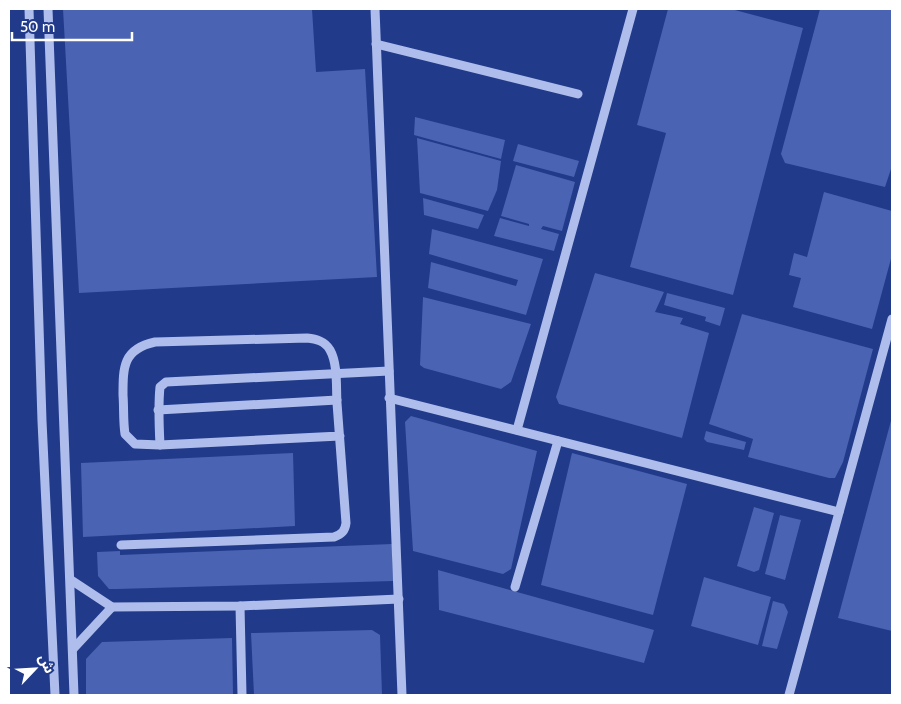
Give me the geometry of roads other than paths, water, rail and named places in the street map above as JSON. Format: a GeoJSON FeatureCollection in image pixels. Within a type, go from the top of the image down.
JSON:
{"type":"FeatureCollection","features":[{"type":"Feature","properties":{"kind":"street"},"geometry":{"type":"LineString","coordinates":[[29,9],[42,421],[55,695]]}},
{"type":"Feature","properties":{"kind":"street"},"geometry":{"type":"LineString","coordinates":[[48,9],[62,420],[71,580],[74,695]]}},
{"type":"Feature","properties":{"kind":"street"},"geometry":{"type":"LineString","coordinates":[[375,9],[402,695]]}},
{"type":"Feature","properties":{"kind":"street"},"geometry":{"type":"LineString","coordinates":[[517,430],[633,9]]}},
{"type":"Feature","properties":{"kind":"street"},"geometry":{"type":"LineString","coordinates":[[376,44],[578,94]]}},
{"type":"Feature","properties":{"kind":"street"},"geometry":{"type":"LineString","coordinates":[[790,695],[892,319]]}},
{"type":"Feature","properties":{"kind":"street"},"geometry":{"type":"LineString","coordinates":[[121,545],[339,535],[343,532],[346,523],[340,436],[335,374],[329,348],[316,339],[164,342],[142,345],[131,352],[125,363],[123,376],[125,434],[135,444],[160,445],[340,436]]}},
{"type":"Feature","properties":{"kind":"street"},"geometry":{"type":"LineString","coordinates":[[160,445],[158,410],[160,386],[166,382],[389,371]]}},
{"type":"Feature","properties":{"kind":"street"},"geometry":{"type":"LineString","coordinates":[[389,398],[839,512]]}},
{"type":"Feature","properties":{"kind":"street"},"geometry":{"type":"LineString","coordinates":[[158,410],[337,400]]}},
{"type":"Feature","properties":{"kind":"street"},"geometry":{"type":"LineString","coordinates":[[515,587],[558,441]]}},
{"type":"Feature","properties":{"kind":"street"},"geometry":{"type":"LineString","coordinates":[[71,580],[112,607],[240,606],[399,599]]}},
{"type":"Feature","properties":{"kind":"street"},"geometry":{"type":"LineString","coordinates":[[240,606],[242,695]]}},
{"type":"Feature","properties":{"kind":"street"},"geometry":{"type":"LineString","coordinates":[[73,649],[112,607]]}}]}
